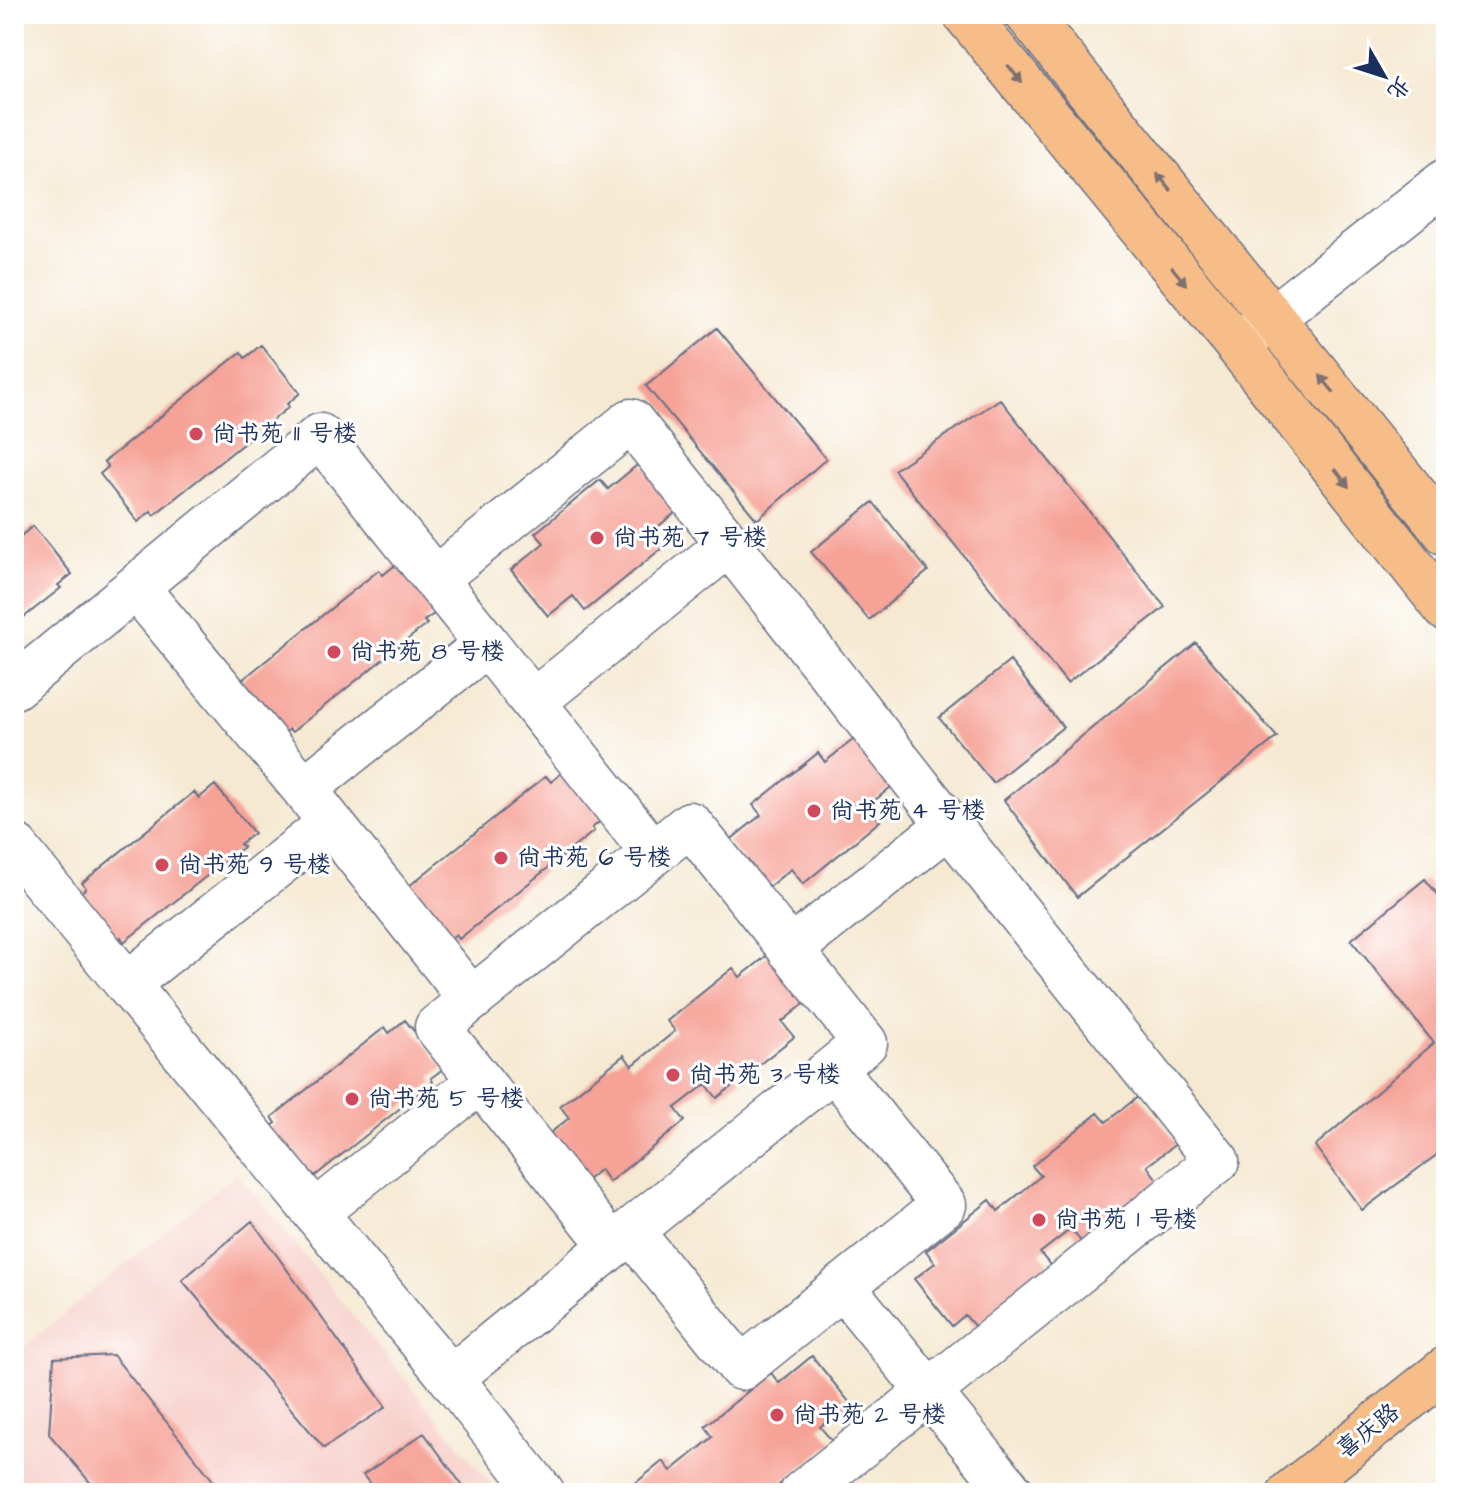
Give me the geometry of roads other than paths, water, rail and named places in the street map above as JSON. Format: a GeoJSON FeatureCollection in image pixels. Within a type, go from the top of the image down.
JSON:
{"type":"FeatureCollection","features":[{"type":"Feature","properties":{"kind":"main road"},"geometry":{"type":"LineString","coordinates":[[965,14],[1237,345],[1446,609]]}},
{"type":"Feature","properties":{"kind":"main road"},"geometry":{"type":"LineString","coordinates":[[1027,14],[1446,533]]}},
{"type":"Feature","properties":{"kind":"main road","name":"喜庆路"},"geometry":{"type":"LineString","coordinates":[[1290,1493],[1446,1369]]}},
{"type":"Feature","properties":{"kind":"street"},"geometry":{"type":"LineString","coordinates":[[1237,345],[1446,181]]}},
{"type":"Feature","properties":{"kind":"street"},"geometry":{"type":"LineString","coordinates":[[435,579],[631,421],[1217,1161],[802,1493]]}},
{"type":"Feature","properties":{"kind":"street"},"geometry":{"type":"LineString","coordinates":[[14,687],[320,436],[653,853]]}},
{"type":"Feature","properties":{"kind":"street"},"geometry":{"type":"LineString","coordinates":[[533,702],[729,544]]}},
{"type":"Feature","properties":{"kind":"street"},"geometry":{"type":"LineString","coordinates":[[136,587],[304,789],[471,999]]}},
{"type":"Feature","properties":{"kind":"street"},"geometry":{"type":"LineString","coordinates":[[304,789],[487,644]]}},
{"type":"Feature","properties":{"kind":"street"},"geometry":{"type":"LineString","coordinates":[[127,984],[331,823]]}},
{"type":"Feature","properties":{"kind":"street"},"geometry":{"type":"LineString","coordinates":[[451,1378],[622,1238],[865,1043],[690,824],[437,1027],[480,1081],[622,1238],[741,1368],[944,1205],[834,1068]]}},
{"type":"Feature","properties":{"kind":"street"},"geometry":{"type":"LineString","coordinates":[[790,950],[949,825]]}},
{"type":"Feature","properties":{"kind":"street"},"geometry":{"type":"LineString","coordinates":[[14,845],[542,1493]]}},
{"type":"Feature","properties":{"kind":"street"},"geometry":{"type":"LineString","coordinates":[[315,1213],[480,1081]]}},
{"type":"Feature","properties":{"kind":"street"},"geometry":{"type":"LineString","coordinates":[[842,1286],[1012,1493]]}},
{"type":"Feature","properties":{"kind":"place","name":"尚书苑 11 号楼"},"geometry":{"type":"Point","coordinates":[196,434]}},
{"type":"Feature","properties":{"kind":"place","name":"尚书苑 7 号楼"},"geometry":{"type":"Point","coordinates":[597,538]}},
{"type":"Feature","properties":{"kind":"place","name":"尚书苑 8 号楼"},"geometry":{"type":"Point","coordinates":[334,652]}},
{"type":"Feature","properties":{"kind":"place","name":"尚书苑 4 号楼"},"geometry":{"type":"Point","coordinates":[814,811]}},
{"type":"Feature","properties":{"kind":"place","name":"尚书苑 6 号楼"},"geometry":{"type":"Point","coordinates":[501,858]}},
{"type":"Feature","properties":{"kind":"place","name":"尚书苑 9 号楼"},"geometry":{"type":"Point","coordinates":[162,865]}},
{"type":"Feature","properties":{"kind":"place","name":"尚书苑 3 号楼"},"geometry":{"type":"Point","coordinates":[673,1075]}},
{"type":"Feature","properties":{"kind":"place","name":"尚书苑 5 号楼"},"geometry":{"type":"Point","coordinates":[352,1099]}},
{"type":"Feature","properties":{"kind":"place","name":"尚书苑 1 号楼"},"geometry":{"type":"Point","coordinates":[1039,1220]}},
{"type":"Feature","properties":{"kind":"place","name":"尚书苑 2 号楼"},"geometry":{"type":"Point","coordinates":[777,1415]}}]}
